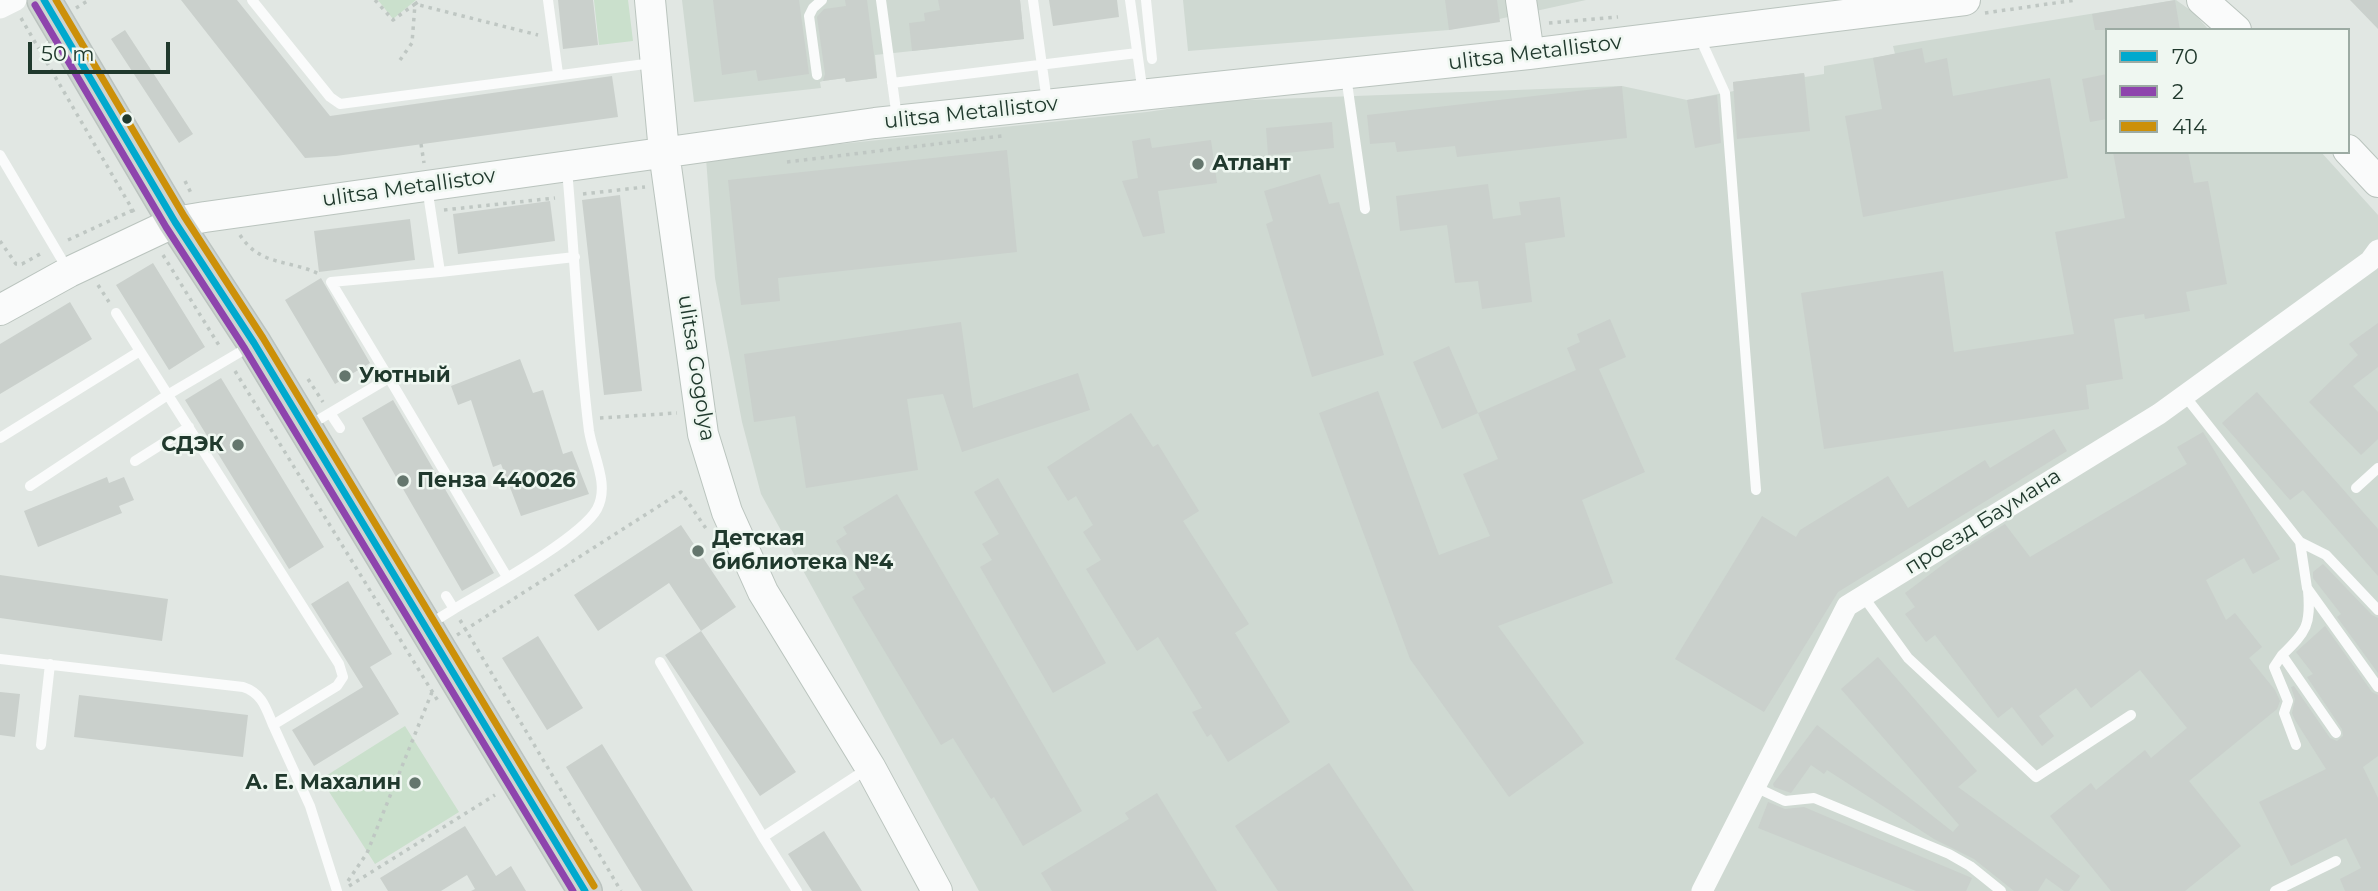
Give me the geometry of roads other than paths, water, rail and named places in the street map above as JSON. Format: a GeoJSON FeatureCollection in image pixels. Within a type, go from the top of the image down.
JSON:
{"type":"FeatureCollection","features":[{"type":"Feature","properties":{"kind":"main road"},"geometry":{"type":"LineString","coordinates":[[44,0],[163,229],[241,351],[318,421],[432,636],[585,891]]}},
{"type":"Feature","properties":{"kind":"street","name":"ulitsa Gogolya"},"geometry":{"type":"LineString","coordinates":[[650,0],[664,152],[704,434],[727,512],[763,592],[870,767],[936,891]]}},
{"type":"Feature","properties":{"kind":"street"},"geometry":{"type":"LineString","coordinates":[[1521,0],[1529,54]]}},
{"type":"Feature","properties":{"kind":"street","name":"ulitsa Metallistov"},"geometry":{"type":"LineString","coordinates":[[0,310],[77,268],[163,229],[427,185],[897,121],[1529,54],[1965,0]]}},
{"type":"Feature","properties":{"kind":"street"},"geometry":{"type":"LineString","coordinates":[[2202,0],[2234,28]]}},
{"type":"Feature","properties":{"kind":"street"},"geometry":{"type":"LineString","coordinates":[[2350,152],[2378,182]]}},
{"type":"Feature","properties":{"kind":"street","name":"проезд Баумана"},"geometry":{"type":"LineString","coordinates":[[1702,891],[1847,606],[2159,414],[2370,261],[2378,250]]}},
{"type":"Feature","properties":{"kind":"lane"},"geometry":{"type":"LineString","coordinates":[[252,0],[330,97],[340,104],[656,63]]}},
{"type":"Feature","properties":{"kind":"lane"},"geometry":{"type":"LineString","coordinates":[[548,0],[558,74]]}},
{"type":"Feature","properties":{"kind":"lane"},"geometry":{"type":"LineString","coordinates":[[817,75],[810,16],[813,8],[822,0]]}},
{"type":"Feature","properties":{"kind":"lane"},"geometry":{"type":"LineString","coordinates":[[881,0],[897,121]]}},
{"type":"Feature","properties":{"kind":"lane"},"geometry":{"type":"LineString","coordinates":[[1033,0],[1047,105]]}},
{"type":"Feature","properties":{"kind":"lane"},"geometry":{"type":"LineString","coordinates":[[1130,0],[1143,95]]}},
{"type":"Feature","properties":{"kind":"lane"},"geometry":{"type":"LineString","coordinates":[[1146,0],[1152,59]]}},
{"type":"Feature","properties":{"kind":"lane"},"geometry":{"type":"LineString","coordinates":[[1698,33],[1725,93],[1756,490]]}},
{"type":"Feature","properties":{"kind":"lane"},"geometry":{"type":"LineString","coordinates":[[892,83],[1137,53]]}},
{"type":"Feature","properties":{"kind":"lane"},"geometry":{"type":"LineString","coordinates":[[1345,74],[1365,209]]}},
{"type":"Feature","properties":{"kind":"lane"},"geometry":{"type":"LineString","coordinates":[[0,155],[77,268]]}},
{"type":"Feature","properties":{"kind":"lane"},"geometry":{"type":"LineString","coordinates":[[432,636],[454,610],[578,530],[597,510],[603,488],[588,419],[567,166]]}},
{"type":"Feature","properties":{"kind":"lane"},"geometry":{"type":"LineString","coordinates":[[427,185],[440,272]]}},
{"type":"Feature","properties":{"kind":"lane"},"geometry":{"type":"LineString","coordinates":[[507,577],[331,282],[575,257]]}},
{"type":"Feature","properties":{"kind":"lane"},"geometry":{"type":"LineString","coordinates":[[116,313],[342,671],[343,677],[337,686],[273,725]]}},
{"type":"Feature","properties":{"kind":"lane"},"geometry":{"type":"LineString","coordinates":[[0,438],[140,351]]}},
{"type":"Feature","properties":{"kind":"lane"},"geometry":{"type":"LineString","coordinates":[[30,486],[169,394],[241,351]]}},
{"type":"Feature","properties":{"kind":"lane"},"geometry":{"type":"LineString","coordinates":[[318,421],[388,378]]}},
{"type":"Feature","properties":{"kind":"lane"},"geometry":{"type":"LineString","coordinates":[[2185,396],[2300,542],[2326,555],[2378,610]]}},
{"type":"Feature","properties":{"kind":"lane"},"geometry":{"type":"LineString","coordinates":[[318,421],[340,428]]}},
{"type":"Feature","properties":{"kind":"lane"},"geometry":{"type":"LineString","coordinates":[[135,461],[189,427]]}},
{"type":"Feature","properties":{"kind":"lane"},"geometry":{"type":"LineString","coordinates":[[2356,488],[2378,468]]}},
{"type":"Feature","properties":{"kind":"lane"},"geometry":{"type":"LineString","coordinates":[[2296,745],[2284,713],[2288,701],[2274,667],[2297,640],[2310,617],[2300,542]]}},
{"type":"Feature","properties":{"kind":"lane"},"geometry":{"type":"LineString","coordinates":[[2307,589],[2378,687]]}},
{"type":"Feature","properties":{"kind":"lane"},"geometry":{"type":"LineString","coordinates":[[446,596],[454,610]]}},
{"type":"Feature","properties":{"kind":"lane"},"geometry":{"type":"LineString","coordinates":[[1863,596],[1908,657],[2036,777],[2131,715]]}},
{"type":"Feature","properties":{"kind":"lane"},"geometry":{"type":"LineString","coordinates":[[2282,655],[2336,733]]}},
{"type":"Feature","properties":{"kind":"lane"},"geometry":{"type":"LineString","coordinates":[[0,659],[243,687],[255,692],[262,700],[310,806],[341,889]]}},
{"type":"Feature","properties":{"kind":"lane"},"geometry":{"type":"LineString","coordinates":[[660,662],[797,891]]}},
{"type":"Feature","properties":{"kind":"lane"},"geometry":{"type":"LineString","coordinates":[[41,745],[50,664]]}},
{"type":"Feature","properties":{"kind":"lane"},"geometry":{"type":"LineString","coordinates":[[763,837],[870,767]]}},
{"type":"Feature","properties":{"kind":"lane"},"geometry":{"type":"LineString","coordinates":[[1755,787],[1785,801],[1814,798],[1949,854],[1970,866],[2001,891]]}},
{"type":"Feature","properties":{"kind":"lane"},"geometry":{"type":"LineString","coordinates":[[2275,891],[2336,862]]}},
{"type":"Feature","properties":{"kind":"place","name":"Атлант"},"geometry":{"type":"Point","coordinates":[1198,164]}},
{"type":"Feature","properties":{"kind":"place","name":"Уютный"},"geometry":{"type":"Point","coordinates":[345,376]}},
{"type":"Feature","properties":{"kind":"place","name":"СДЭК"},"geometry":{"type":"Point","coordinates":[238,445]}},
{"type":"Feature","properties":{"kind":"place","name":"Пенза 440026"},"geometry":{"type":"Point","coordinates":[403,481]}},
{"type":"Feature","properties":{"kind":"place","name":"Детская библиотека №4"},"geometry":{"type":"Point","coordinates":[698,551]}},
{"type":"Feature","properties":{"kind":"place","name":"А. Е. Махалин"},"geometry":{"type":"Point","coordinates":[415,783]}}]}
